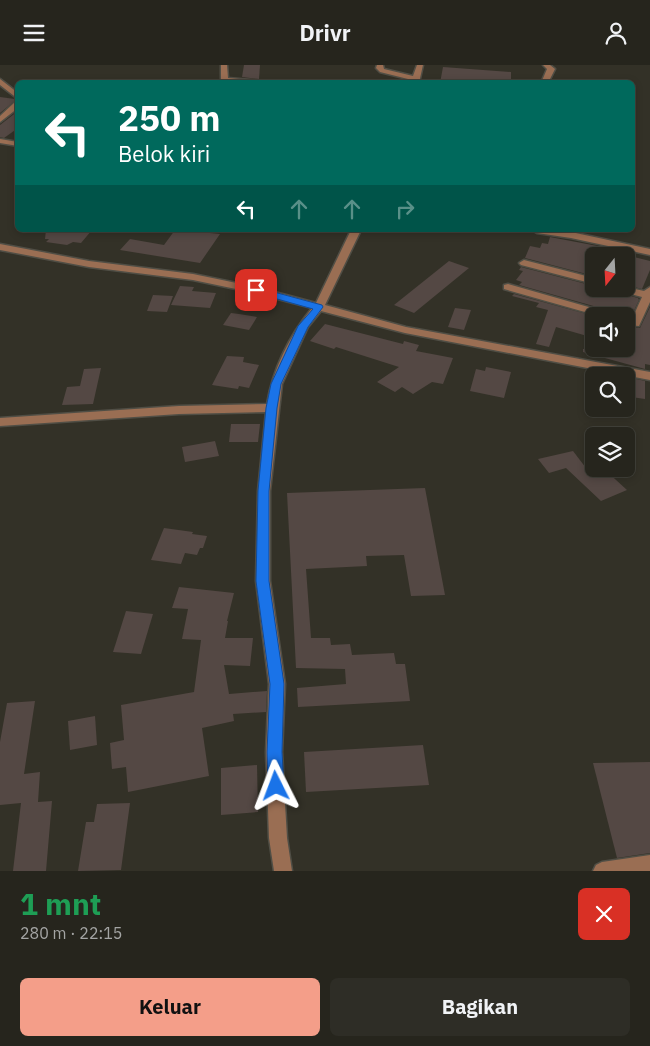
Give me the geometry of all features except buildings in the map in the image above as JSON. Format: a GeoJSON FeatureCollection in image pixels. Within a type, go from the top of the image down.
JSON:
{"type":"FeatureCollection","features":[{"type":"Feature","properties":{"kind":"street"},"geometry":{"type":"LineString","coordinates":[[224,65],[226,80]]}},
{"type":"Feature","properties":{"kind":"street"},"geometry":{"type":"LineString","coordinates":[[380,65],[379,68],[382,71],[413,80]]}},
{"type":"Feature","properties":{"kind":"street"},"geometry":{"type":"LineString","coordinates":[[416,80],[420,65]]}},
{"type":"Feature","properties":{"kind":"street"},"geometry":{"type":"LineString","coordinates":[[546,65],[551,69],[551,72],[546,80]]}},
{"type":"Feature","properties":{"kind":"street"},"geometry":{"type":"LineString","coordinates":[[0,81],[15,94]]}},
{"type":"Feature","properties":{"kind":"street"},"geometry":{"type":"LineString","coordinates":[[0,120],[15,107]]}},
{"type":"Feature","properties":{"kind":"street"},"geometry":{"type":"LineString","coordinates":[[0,141],[15,144]]}},
{"type":"Feature","properties":{"kind":"street"},"geometry":{"type":"LineString","coordinates":[[282,871],[278,838],[274,752],[277,684],[263,581],[264,491],[272,408],[276,384],[282,369],[303,326],[319,307],[355,232]]}},
{"type":"Feature","properties":{"kind":"street"},"geometry":{"type":"LineString","coordinates":[[571,232],[650,252]]}},
{"type":"Feature","properties":{"kind":"street"},"geometry":{"type":"LineString","coordinates":[[0,247],[89,264],[192,277],[256,290],[433,336],[650,377]]}},
{"type":"Feature","properties":{"kind":"street"},"geometry":{"type":"LineString","coordinates":[[0,255],[13,249]]}},
{"type":"Feature","properties":{"kind":"street"},"geometry":{"type":"LineString","coordinates":[[524,263],[585,279]]}},
{"type":"Feature","properties":{"kind":"street"},"geometry":{"type":"LineString","coordinates":[[508,287],[585,309]]}},
{"type":"Feature","properties":{"kind":"street"},"geometry":{"type":"LineString","coordinates":[[635,291],[649,293],[635,322]]}},
{"type":"Feature","properties":{"kind":"street"},"geometry":{"type":"LineString","coordinates":[[0,422],[179,410],[272,408]]}},
{"type":"Feature","properties":{"kind":"street"},"geometry":{"type":"LineString","coordinates":[[602,871],[650,864]]}},
{"type":"Feature","properties":{"kind":"route"},"geometry":{"type":"LineString","coordinates":[[256,290],[319,307],[303,326],[276,384],[264,491],[263,581],[277,684],[274,752],[276,786]]}}]}
